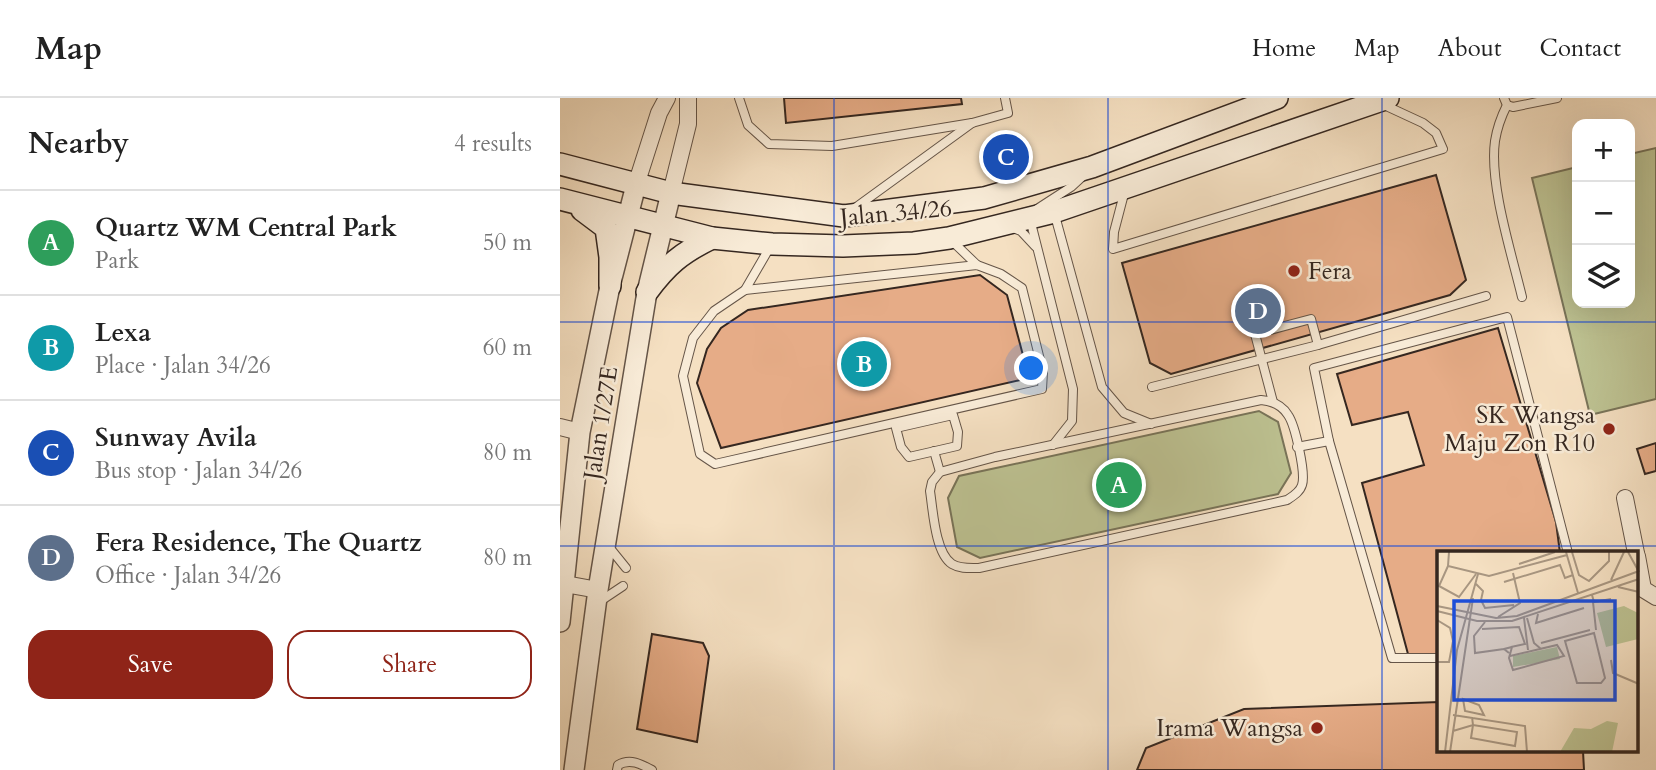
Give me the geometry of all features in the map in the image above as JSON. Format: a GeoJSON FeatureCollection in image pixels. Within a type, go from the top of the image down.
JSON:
{"type":"FeatureCollection","features":[{"type":"Feature","properties":{"kind":"main road","name":"Jalan 34/26"},"geometry":{"type":"LineString","coordinates":[[560,164],[671,193],[844,216],[984,198],[1092,167],[1277,98]]}},
{"type":"Feature","properties":{"kind":"main road","name":"Jalan 34/26"},"geometry":{"type":"LineString","coordinates":[[561,200],[712,238],[772,244],[844,246],[914,243],[949,238],[1054,212],[1383,100]]}},
{"type":"Feature","properties":{"kind":"main road"},"geometry":{"type":"LineString","coordinates":[[561,200],[585,212],[606,228],[610,286]]}},
{"type":"Feature","properties":{"kind":"main road"},"geometry":{"type":"LineString","coordinates":[[647,292],[677,256],[712,238]]}},
{"type":"Feature","properties":{"kind":"street"},"geometry":{"type":"LineString","coordinates":[[636,185],[659,113],[667,98]]}},
{"type":"Feature","properties":{"kind":"street"},"geometry":{"type":"LineString","coordinates":[[671,193],[688,124],[688,98]]}},
{"type":"Feature","properties":{"kind":"street","name":"Jalan 1/27E"},"geometry":{"type":"LineString","coordinates":[[560,622],[580,432],[610,286],[636,185]]}},
{"type":"Feature","properties":{"kind":"street","name":"Jalan 1/27E"},"geometry":{"type":"LineString","coordinates":[[574,770],[597,598],[647,292],[671,193]]}},
{"type":"Feature","properties":{"kind":"street"},"geometry":{"type":"LineString","coordinates":[[560,427],[580,432]]}},
{"type":"Feature","properties":{"kind":"street"},"geometry":{"type":"LineString","coordinates":[[1625,498],[1636,551]]}},
{"type":"Feature","properties":{"kind":"street"},"geometry":{"type":"LineString","coordinates":[[1638,560],[1643,589],[1656,597]]}},
{"type":"Feature","properties":{"kind":"street"},"geometry":{"type":"LineString","coordinates":[[562,584],[597,598]]}},
{"type":"Feature","properties":{"kind":"lane"},"geometry":{"type":"LineString","coordinates":[[739,98],[748,125],[769,144],[832,146],[972,123],[1008,113],[1005,98]]}},
{"type":"Feature","properties":{"kind":"lane"},"geometry":{"type":"LineString","coordinates":[[1522,297],[1500,205],[1493,155],[1505,102],[1513,107],[1556,98]]}},
{"type":"Feature","properties":{"kind":"lane"},"geometry":{"type":"LineString","coordinates":[[1126,187],[1116,221],[1113,249],[1443,149],[1436,133],[1383,100]]}},
{"type":"Feature","properties":{"kind":"lane"},"geometry":{"type":"LineString","coordinates":[[844,216],[972,123]]}},
{"type":"Feature","properties":{"kind":"lane"},"geometry":{"type":"LineString","coordinates":[[1052,446],[1072,421],[1073,389],[1029,217],[1071,187],[1092,167]]}},
{"type":"Feature","properties":{"kind":"lane"},"geometry":{"type":"LineString","coordinates":[[1054,212],[1102,387],[1124,413],[1151,424]]}},
{"type":"Feature","properties":{"kind":"lane"},"geometry":{"type":"LineString","coordinates":[[997,225],[1020,231],[1038,252]]}},
{"type":"Feature","properties":{"kind":"lane"},"geometry":{"type":"LineString","coordinates":[[772,244],[745,290],[714,311],[693,338],[683,376],[700,454],[715,464],[1042,389],[1043,372],[1022,288],[1001,274],[977,265],[949,238]]}},
{"type":"Feature","properties":{"kind":"lane"},"geometry":{"type":"LineString","coordinates":[[745,290],[977,265]]}},
{"type":"Feature","properties":{"kind":"lane"},"geometry":{"type":"LineString","coordinates":[[1152,387],[1318,345],[1486,296]]}},
{"type":"Feature","properties":{"kind":"lane"},"geometry":{"type":"LineString","coordinates":[[1437,658],[1392,658],[1329,441],[1314,368],[1507,317],[1567,551]]}},
{"type":"Feature","properties":{"kind":"lane"},"geometry":{"type":"LineString","coordinates":[[1273,401],[1261,400],[940,472],[932,482],[930,491],[941,552],[951,564],[960,568],[979,568],[1287,500],[1298,492],[1303,483],[1304,472],[1290,416],[1273,401],[1255,334],[1311,319],[1318,345]]}},
{"type":"Feature","properties":{"kind":"lane"},"geometry":{"type":"LineString","coordinates":[[953,415],[958,432],[957,446],[934,451],[909,457],[901,447],[896,428],[953,415]]}},
{"type":"Feature","properties":{"kind":"lane"},"geometry":{"type":"LineString","coordinates":[[1297,447],[1329,441]]}},
{"type":"Feature","properties":{"kind":"lane"},"geometry":{"type":"LineString","coordinates":[[934,451],[940,472]]}},
{"type":"Feature","properties":{"kind":"lane"},"geometry":{"type":"LineString","coordinates":[[606,542],[615,558],[626,568]]}},
{"type":"Feature","properties":{"kind":"lane"},"geometry":{"type":"LineString","coordinates":[[597,598],[623,586]]}},
{"type":"Feature","properties":{"kind":"lane"},"geometry":{"type":"LineString","coordinates":[[617,770],[618,765],[623,762],[631,762],[652,770]]}},
{"type":"Feature","properties":{"kind":"green space"},"geometry":{"type":"Polygon","coordinates":[[[1656,148],[1656,399],[1590,415],[1532,178],[1572,168],[1572,308],[1635,308],[1635,153],[1656,148]]]}},
{"type":"Feature","properties":{"kind":"green space"},"geometry":{"type":"Polygon","coordinates":[[[1259,411],[1278,422],[1291,473],[1278,494],[980,558],[957,547],[948,498],[959,476],[1259,411]]]}},
{"type":"Feature","properties":{"kind":"building"},"geometry":{"type":"Polygon","coordinates":[[[784,98],[961,98],[962,104],[786,123],[784,98]]]}},
{"type":"Feature","properties":{"kind":"building","name":"Fera"},"geometry":{"type":"Polygon","coordinates":[[[1436,175],[1466,280],[1450,295],[1171,374],[1150,363],[1122,263],[1436,175]]]}},
{"type":"Feature","properties":{"kind":"building"},"geometry":{"type":"Polygon","coordinates":[[[980,275],[1007,295],[1029,378],[721,448],[697,383],[707,349],[721,328],[748,310],[980,275]]]}},
{"type":"Feature","properties":{"kind":"building"},"geometry":{"type":"Polygon","coordinates":[[[1498,328],[1556,522],[1560,551],[1437,551],[1437,654],[1408,654],[1362,483],[1424,465],[1408,412],[1352,425],[1337,374],[1498,328]]]}},
{"type":"Feature","properties":{"kind":"building"},"geometry":{"type":"Polygon","coordinates":[[[1656,443],[1656,471],[1645,474],[1637,449],[1656,443]]]}},
{"type":"Feature","properties":{"kind":"building"},"geometry":{"type":"Polygon","coordinates":[[[652,634],[703,643],[709,656],[697,742],[637,729],[652,634]]]}},
{"type":"Feature","properties":{"kind":"building","name":"Irama Wangsa"},"geometry":{"type":"Polygon","coordinates":[[[1437,702],[1437,752],[1583,752],[1584,770],[1137,770],[1146,748],[1244,709],[1437,702]]]}},
{"type":"Feature","properties":{"kind":"place","name":"Sunway Avila"},"geometry":{"type":"Point","coordinates":[1006,157]}},
{"type":"Feature","properties":{"kind":"place","name":"Fera"},"geometry":{"type":"Point","coordinates":[1294,271]}},
{"type":"Feature","properties":{"kind":"place","name":"Fera Residence, The Quartz"},"geometry":{"type":"Point","coordinates":[1258,311]}},
{"type":"Feature","properties":{"kind":"place","name":"Lexa"},"geometry":{"type":"Point","coordinates":[864,364]}},
{"type":"Feature","properties":{"kind":"place","name":"SK Wangsa Maju Zon R10"},"geometry":{"type":"Point","coordinates":[1609,429]}},
{"type":"Feature","properties":{"kind":"place","name":"Quartz WM Central Park"},"geometry":{"type":"Point","coordinates":[1119,485]}},
{"type":"Feature","properties":{"kind":"place","name":"Irama Wangsa"},"geometry":{"type":"Point","coordinates":[1317,728]}}]}
